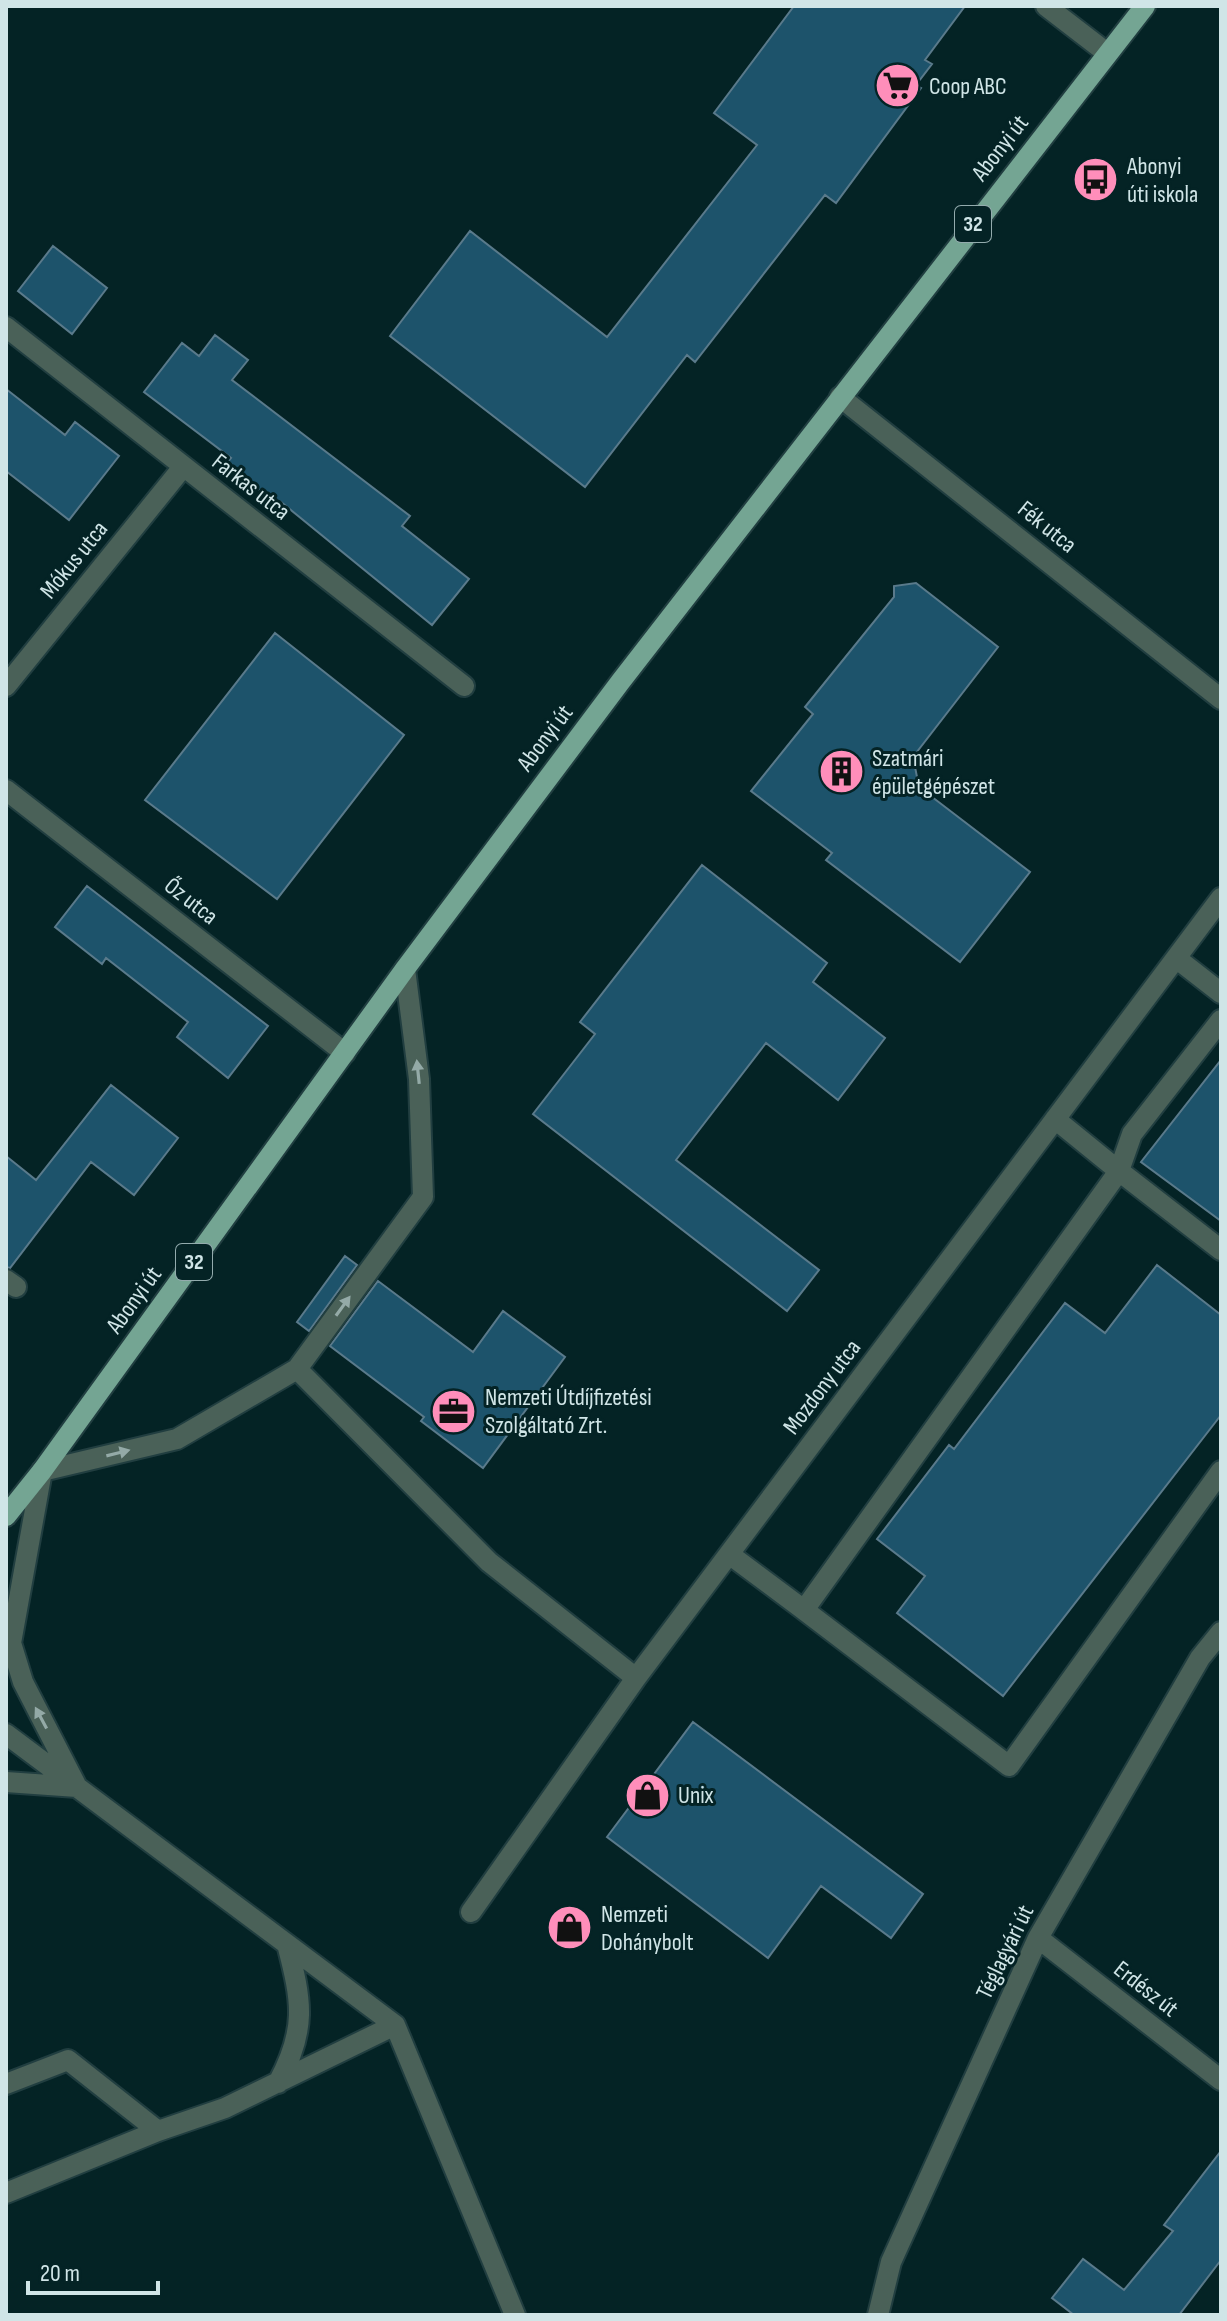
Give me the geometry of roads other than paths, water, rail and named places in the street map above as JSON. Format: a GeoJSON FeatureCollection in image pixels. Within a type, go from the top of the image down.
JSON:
{"type":"FeatureCollection","features":[{"type":"Feature","properties":{"kind":"main road","name":"Abonyi út"},"geometry":{"type":"LineString","coordinates":[[6,1516],[42,1471],[405,969],[840,397],[1145,6]]}},
{"type":"Feature","properties":{"kind":"street"},"geometry":{"type":"LineString","coordinates":[[1046,6],[1107,53]]}},
{"type":"Feature","properties":{"kind":"street","name":"Farkas utca"},"geometry":{"type":"LineString","coordinates":[[6,327],[464,686]]}},
{"type":"Feature","properties":{"kind":"street","name":"Fék utca"},"geometry":{"type":"LineString","coordinates":[[840,397],[1221,699]]}},
{"type":"Feature","properties":{"kind":"street","name":"Mókus utca"},"geometry":{"type":"LineString","coordinates":[[6,686],[183,467]]}},
{"type":"Feature","properties":{"kind":"street","name":"Őz utca"},"geometry":{"type":"LineString","coordinates":[[6,790],[345,1053]]}},
{"type":"Feature","properties":{"kind":"street","name":"Mozdony utca"},"geometry":{"type":"LineString","coordinates":[[471,1912],[636,1678],[1221,898]]}},
{"type":"Feature","properties":{"kind":"street"},"geometry":{"type":"LineString","coordinates":[[1176,958],[1221,993]]}},
{"type":"Feature","properties":{"kind":"street"},"geometry":{"type":"LineString","coordinates":[[77,1787],[23,1682],[11,1643],[42,1471],[177,1439],[297,1369],[423,1197],[419,1079],[405,969]]}},
{"type":"Feature","properties":{"kind":"street"},"geometry":{"type":"LineString","coordinates":[[804,1610],[1119,1171],[1132,1134],[1221,1020]]}},
{"type":"Feature","properties":{"kind":"street"},"geometry":{"type":"LineString","coordinates":[[1055,1119],[1221,1250]]}},
{"type":"Feature","properties":{"kind":"street"},"geometry":{"type":"LineString","coordinates":[[297,1369],[489,1562],[636,1678]]}},
{"type":"Feature","properties":{"kind":"street"},"geometry":{"type":"LineString","coordinates":[[729,1554],[1009,1766],[1221,1471]]}},
{"type":"Feature","properties":{"kind":"street","name":"Téglagyári út"},"geometry":{"type":"LineString","coordinates":[[878,2315],[891,2262],[1038,1938],[1200,1658],[1221,1632]]}},
{"type":"Feature","properties":{"kind":"street"},"geometry":{"type":"LineString","coordinates":[[6,1734],[395,2025],[515,2315]]}},
{"type":"Feature","properties":{"kind":"street"},"geometry":{"type":"LineString","coordinates":[[6,1782],[77,1787]]}},
{"type":"Feature","properties":{"kind":"street","name":"Erdész út"},"geometry":{"type":"LineString","coordinates":[[1038,1938],[1221,2080]]}},
{"type":"Feature","properties":{"kind":"street"},"geometry":{"type":"LineString","coordinates":[[278,2083],[295,2052],[301,1998],[287,1944]]}},
{"type":"Feature","properties":{"kind":"street"},"geometry":{"type":"LineString","coordinates":[[6,2193],[158,2131],[225,2108],[395,2025]]}},
{"type":"Feature","properties":{"kind":"street"},"geometry":{"type":"LineString","coordinates":[[6,2084],[68,2060],[158,2131]]}},
{"type":"Feature","properties":{"kind":"place","name":"Coop ABC"},"geometry":{"type":"Point","coordinates":[898,86]}},
{"type":"Feature","properties":{"kind":"place","name":"Abonyi úti iskola"},"geometry":{"type":"Point","coordinates":[1096,180]}},
{"type":"Feature","properties":{"kind":"place","name":"Szatmári épületgépészet"},"geometry":{"type":"Point","coordinates":[841,772]}},
{"type":"Feature","properties":{"kind":"place","name":"Nemzeti Útdíjfizetési Szolgáltató Zrt."},"geometry":{"type":"Point","coordinates":[454,1411]}},
{"type":"Feature","properties":{"kind":"place","name":"Unix"},"geometry":{"type":"Point","coordinates":[647,1795]}},
{"type":"Feature","properties":{"kind":"place","name":"Nemzeti Dohánybolt"},"geometry":{"type":"Point","coordinates":[570,1928]}}]}
